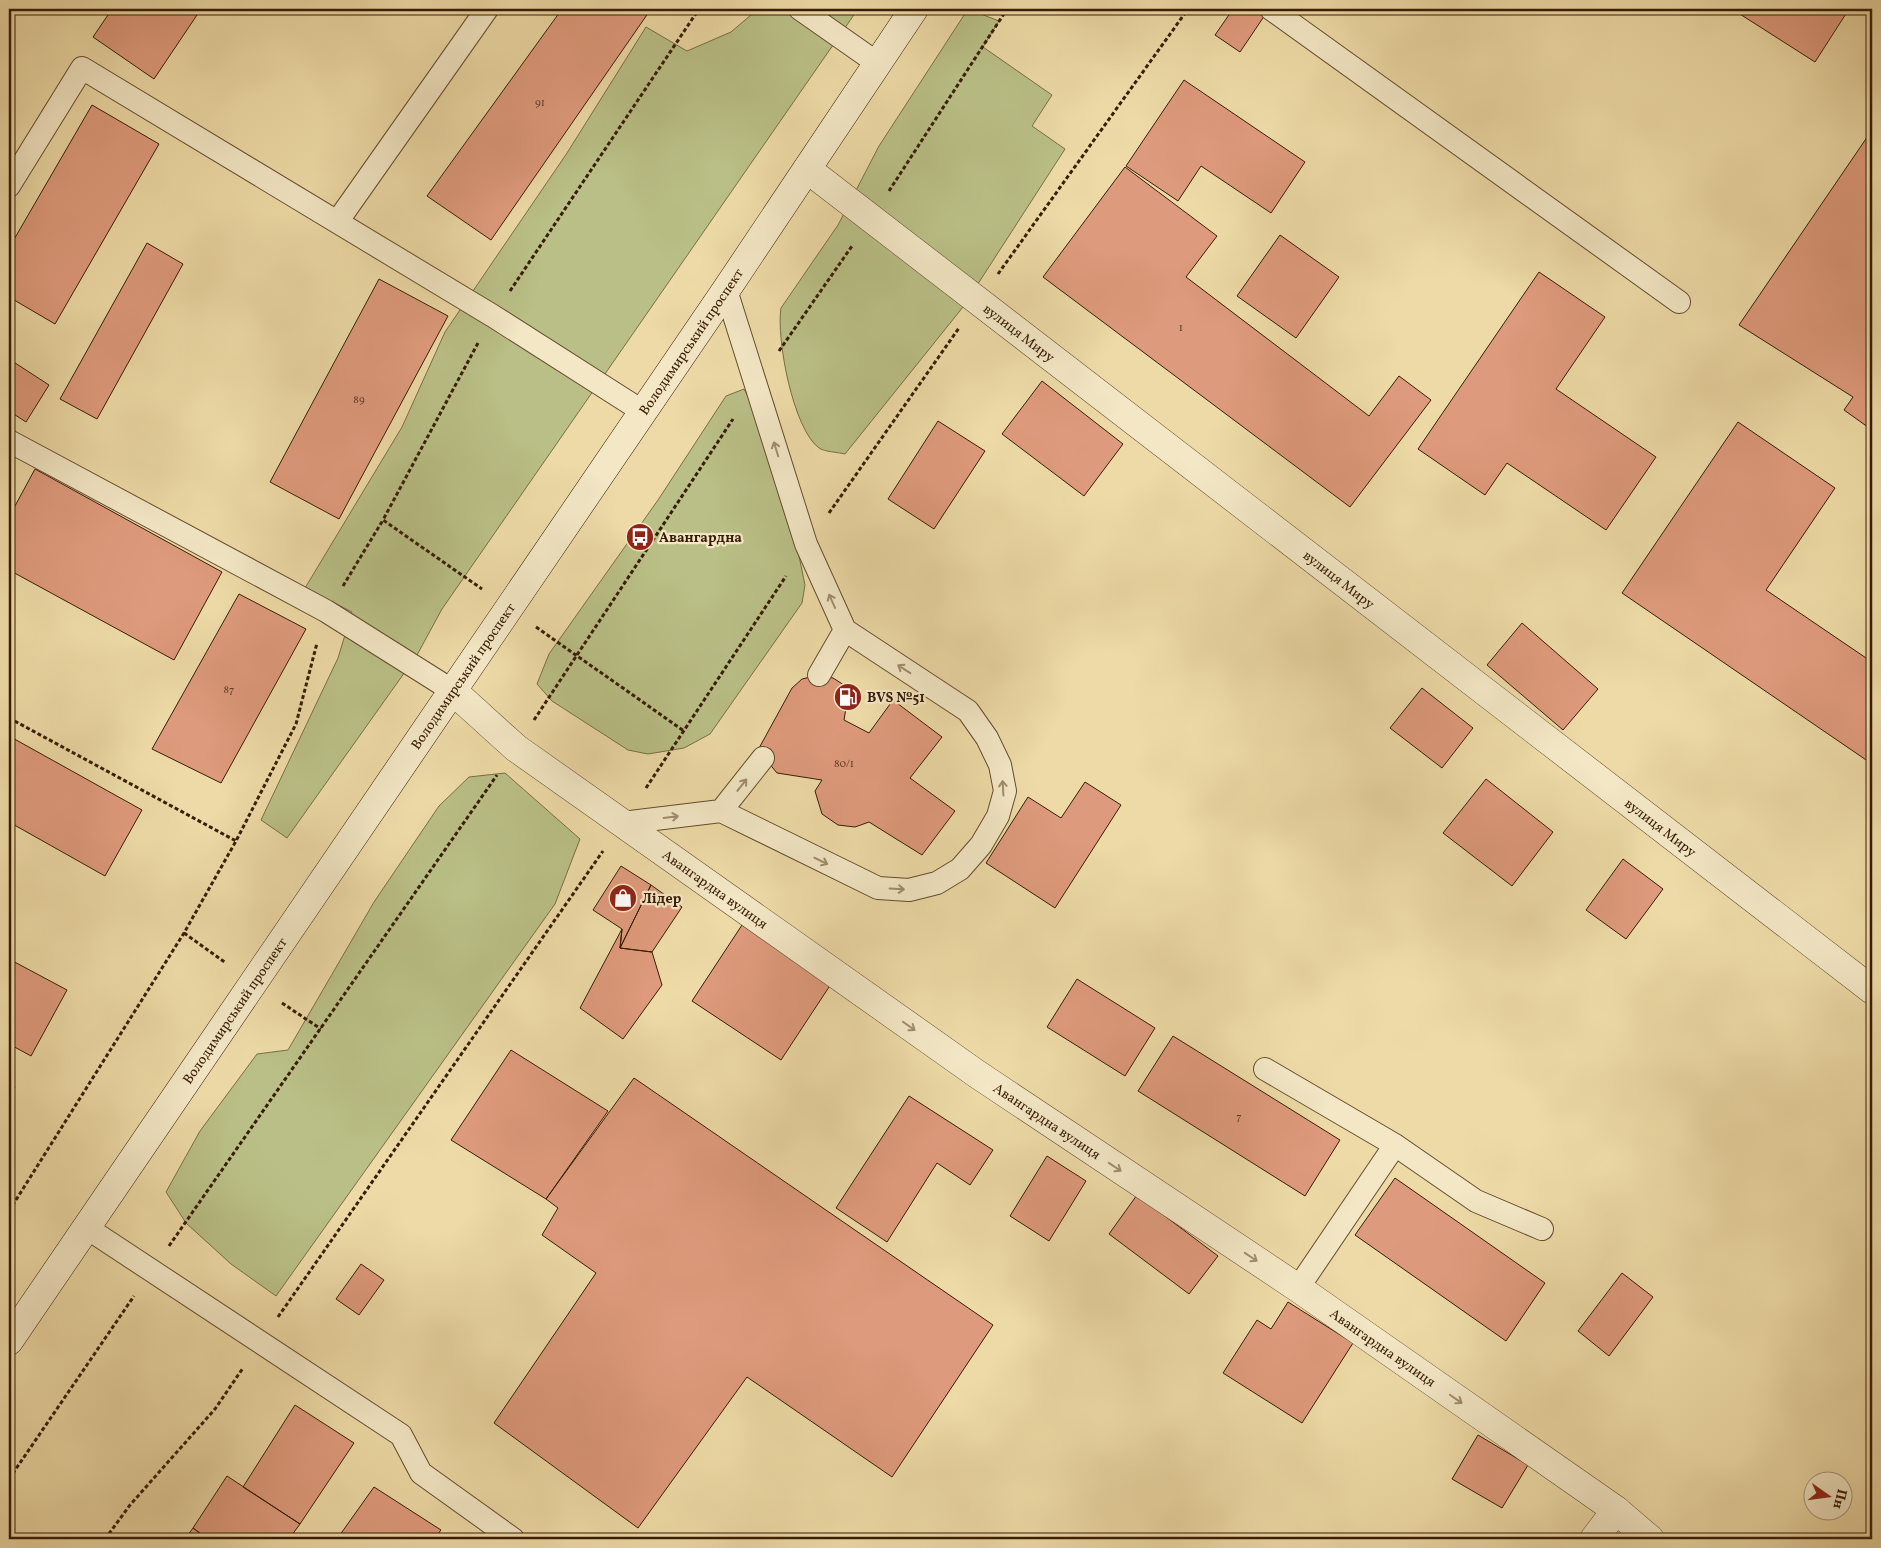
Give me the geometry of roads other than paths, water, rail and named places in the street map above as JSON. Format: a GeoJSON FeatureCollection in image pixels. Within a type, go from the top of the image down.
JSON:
{"type":"FeatureCollection","features":[{"type":"Feature","properties":{"kind":"street","name":"Володимирський проспект"},"geometry":{"type":"LineString","coordinates":[[9,1341],[510,608],[914,9]]}},
{"type":"Feature","properties":{"kind":"street","name":"вулиця Миру"},"geometry":{"type":"LineString","coordinates":[[807,169],[1872,990]]}},
{"type":"Feature","properties":{"kind":"street","name":"Авангардна вулиця"},"geometry":{"type":"LineString","coordinates":[[453,691],[516,748],[977,1074],[1298,1288],[1616,1510],[1650,1539]]}},
{"type":"Feature","properties":{"kind":"street"},"geometry":{"type":"LineString","coordinates":[[1594,1539],[1616,1510]]}},
{"type":"Feature","properties":{"kind":"lane"},"geometry":{"type":"LineString","coordinates":[[337,222],[487,9]]}},
{"type":"Feature","properties":{"kind":"lane"},"geometry":{"type":"LineString","coordinates":[[800,9],[877,63]]}},
{"type":"Feature","properties":{"kind":"lane"},"geometry":{"type":"LineString","coordinates":[[1271,9],[1679,302]]}},
{"type":"Feature","properties":{"kind":"lane"},"geometry":{"type":"LineString","coordinates":[[9,186],[82,68],[493,316],[642,411]]}},
{"type":"Feature","properties":{"kind":"lane"},"geometry":{"type":"LineString","coordinates":[[622,823],[721,811],[878,888],[909,890],[937,883],[960,869],[981,845],[998,816],[1005,791],[1000,765],[987,738],[968,711],[845,630],[806,544],[726,290]]}},
{"type":"Feature","properties":{"kind":"lane"},"geometry":{"type":"LineString","coordinates":[[9,441],[326,611],[453,691]]}},
{"type":"Feature","properties":{"kind":"lane"},"geometry":{"type":"LineString","coordinates":[[819,675],[845,630]]}},
{"type":"Feature","properties":{"kind":"lane"},"geometry":{"type":"LineString","coordinates":[[721,811],[763,758]]}},
{"type":"Feature","properties":{"kind":"lane"},"geometry":{"type":"LineString","coordinates":[[1265,1069],[1396,1145],[1476,1201],[1542,1229]]}},
{"type":"Feature","properties":{"kind":"lane"},"geometry":{"type":"LineString","coordinates":[[1298,1288],[1396,1145]]}},
{"type":"Feature","properties":{"kind":"lane"},"geometry":{"type":"LineString","coordinates":[[87,1228],[262,1341],[401,1435],[421,1473],[513,1539]]}},
{"type":"Feature","properties":{"kind":"place","name":"Авангардна"},"geometry":{"type":"Point","coordinates":[640,537]}},
{"type":"Feature","properties":{"kind":"place","name":"BVS №51"},"geometry":{"type":"Point","coordinates":[848,697]}},
{"type":"Feature","properties":{"kind":"place","name":"Лідер"},"geometry":{"type":"Point","coordinates":[623,898]}}]}
